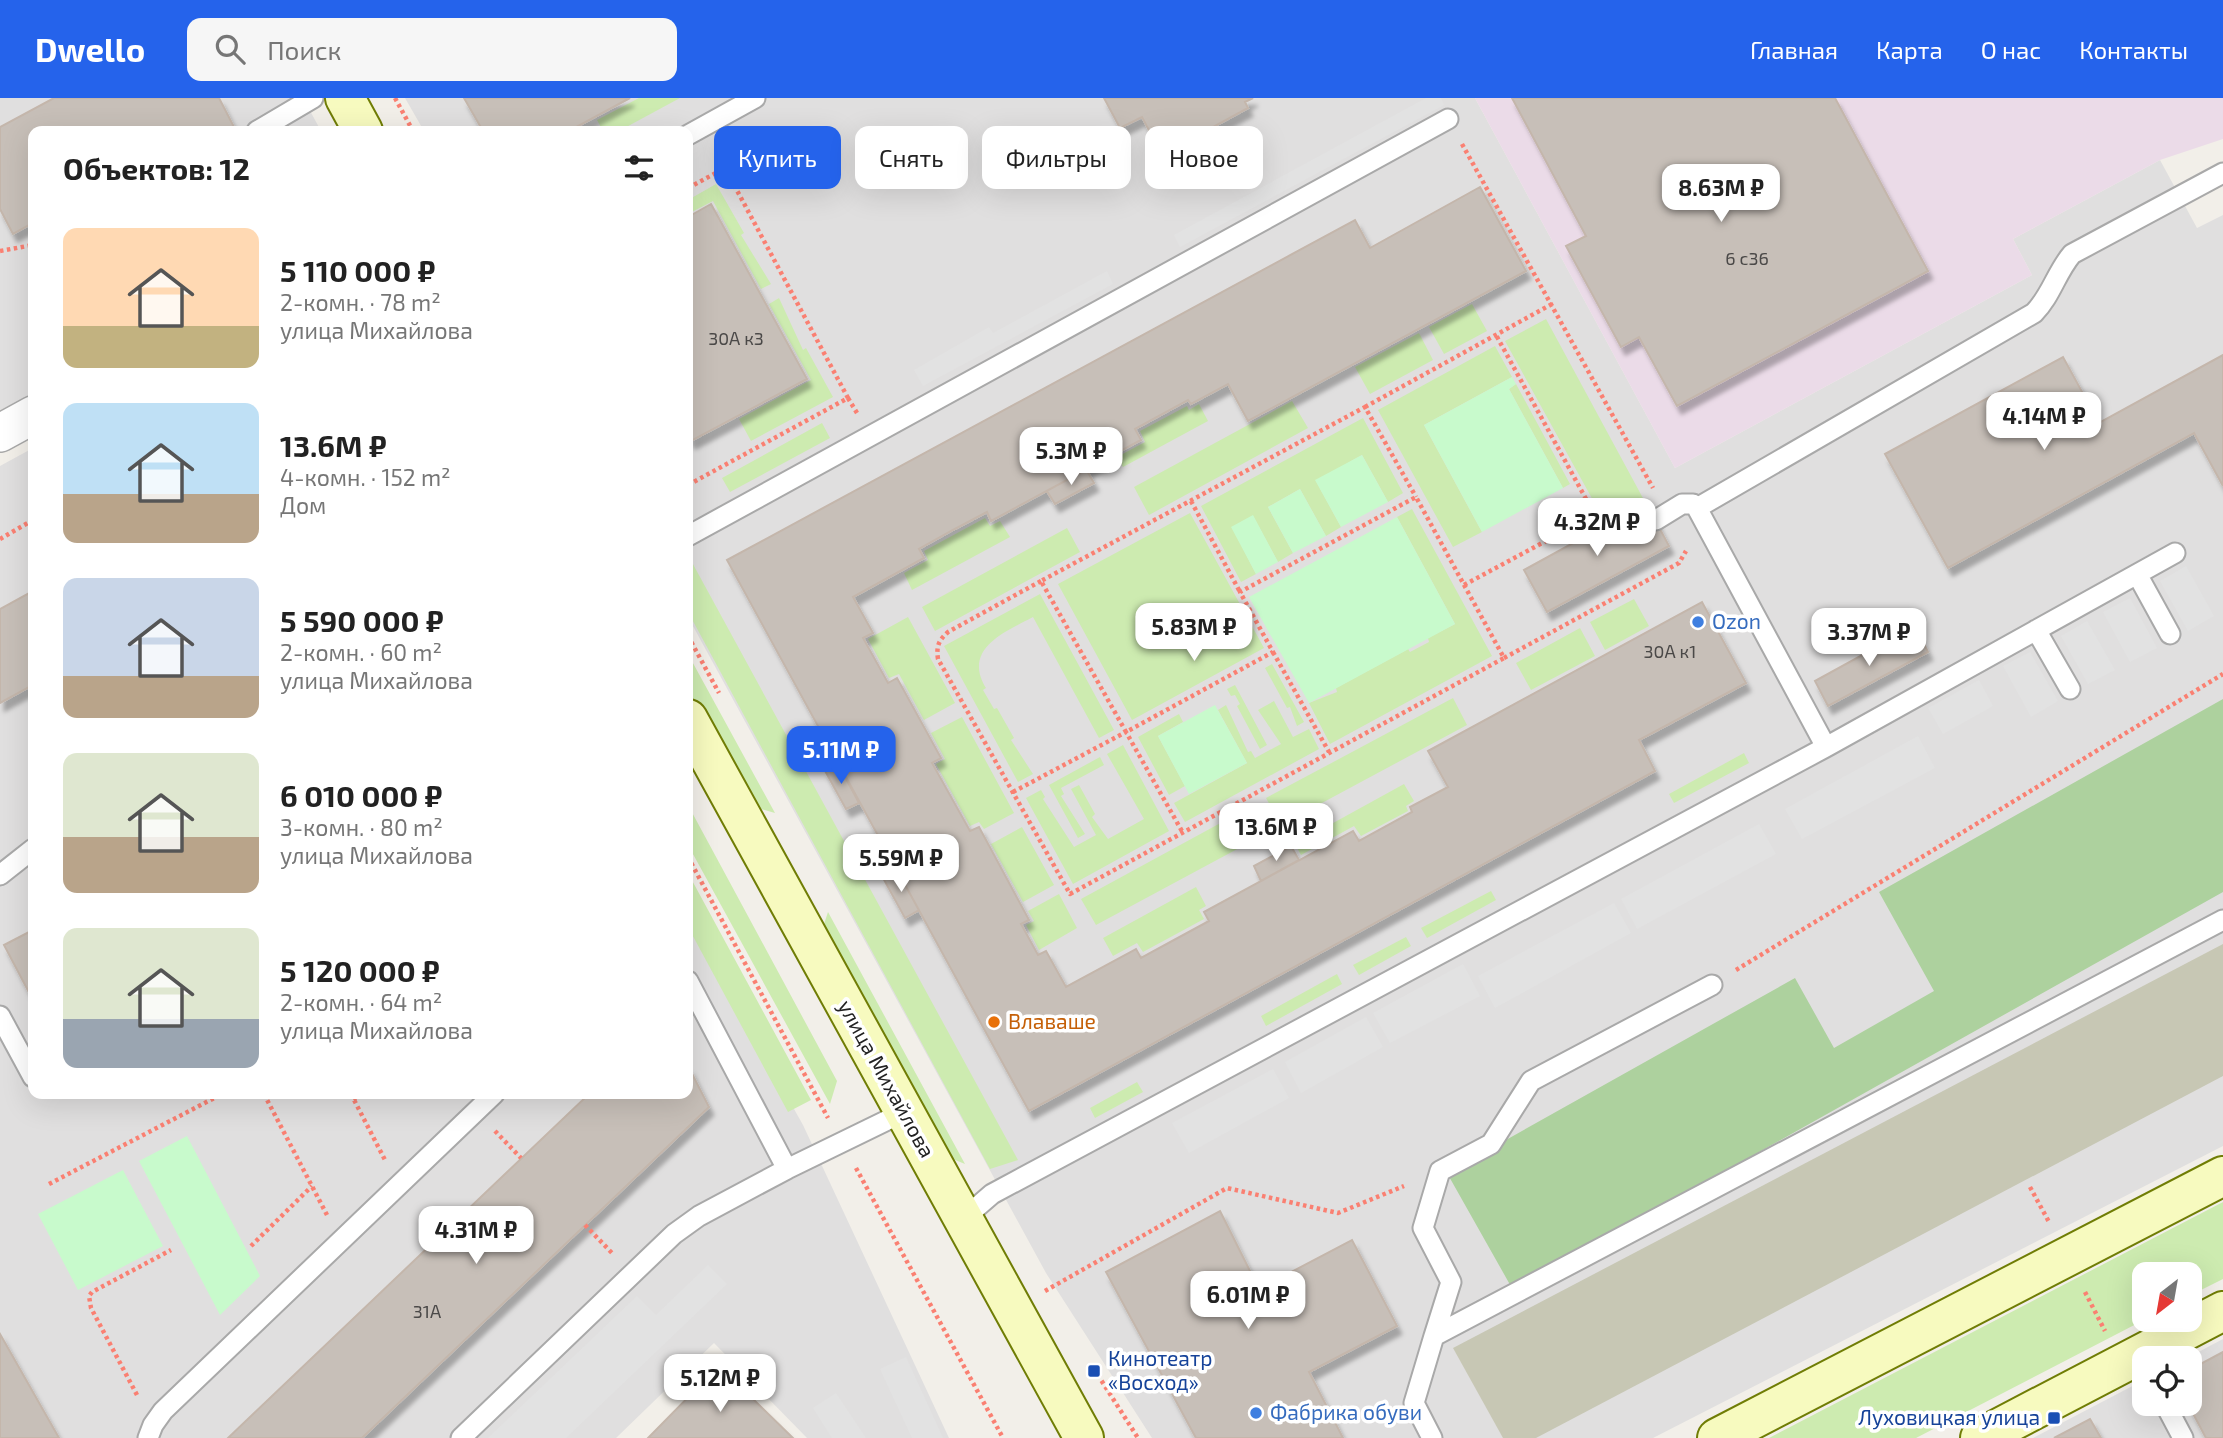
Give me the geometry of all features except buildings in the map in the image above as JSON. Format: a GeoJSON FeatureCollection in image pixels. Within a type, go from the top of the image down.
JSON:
{"type":"FeatureCollection","features":[{"type":"Feature","properties":{"kind":"street"},"geometry":{"type":"LineString","coordinates":[[345,98],[360,126]]}},
{"type":"Feature","properties":{"kind":"street"},"geometry":{"type":"LineString","coordinates":[[0,433],[28,418]]}},
{"type":"Feature","properties":{"kind":"street","name":"улица Михайлова"},"geometry":{"type":"LineString","coordinates":[[693,728],[1084,1438]]}},
{"type":"Feature","properties":{"kind":"street"},"geometry":{"type":"LineString","coordinates":[[1717,1438],[2223,1176]]}},
{"type":"Feature","properties":{"kind":"street"},"geometry":{"type":"LineString","coordinates":[[2163,1346],[2223,1311]]}},
{"type":"Feature","properties":{"kind":"street"},"geometry":{"type":"LineString","coordinates":[[1980,1438],[2132,1363]]}},
{"type":"Feature","properties":{"kind":"lane"},"geometry":{"type":"LineString","coordinates":[[265,126],[313,98]]}},
{"type":"Feature","properties":{"kind":"lane"},"geometry":{"type":"LineString","coordinates":[[694,132],[755,98]]}},
{"type":"Feature","properties":{"kind":"lane"},"geometry":{"type":"LineString","coordinates":[[693,527],[1448,119]]}},
{"type":"Feature","properties":{"kind":"lane"},"geometry":{"type":"LineString","coordinates":[[1697,508],[2034,313],[2043,304],[2060,268],[2072,254],[2223,173]]}},
{"type":"Feature","properties":{"kind":"lane"},"geometry":{"type":"LineString","coordinates":[[1661,517],[1682,504],[1693,504],[1697,508],[1826,747]]}},
{"type":"Feature","properties":{"kind":"lane"},"geometry":{"type":"LineString","coordinates":[[963,1219],[992,1194],[1826,747],[2175,553]]}},
{"type":"Feature","properties":{"kind":"lane"},"geometry":{"type":"LineString","coordinates":[[2137,574],[2171,634]]}},
{"type":"Feature","properties":{"kind":"lane"},"geometry":{"type":"LineString","coordinates":[[2036,630],[2070,689]]}},
{"type":"Feature","properties":{"kind":"lane"},"geometry":{"type":"LineString","coordinates":[[0,875],[28,853]]}},
{"type":"Feature","properties":{"kind":"lane"},"geometry":{"type":"LineString","coordinates":[[1434,1336],[2223,920]]}},
{"type":"Feature","properties":{"kind":"lane"},"geometry":{"type":"LineString","coordinates":[[1433,1438],[1414,1403],[1451,1282],[1423,1228],[1440,1171],[1491,1144],[1531,1081],[1712,985]]}},
{"type":"Feature","properties":{"kind":"lane"},"geometry":{"type":"LineString","coordinates":[[693,990],[787,1169]]}},
{"type":"Feature","properties":{"kind":"lane"},"geometry":{"type":"LineString","coordinates":[[0,1016],[28,1068]]}},
{"type":"Feature","properties":{"kind":"lane"},"geometry":{"type":"LineString","coordinates":[[150,1431],[489,1099]]}},
{"type":"Feature","properties":{"kind":"lane"},"geometry":{"type":"LineString","coordinates":[[461,1438],[631,1274],[690,1222],[787,1169],[904,1111]]}},
{"type":"Feature","properties":{"kind":"lane"},"geometry":{"type":"LineString","coordinates":[[2171,1416],[2183,1438]]}},
{"type":"Feature","properties":{"kind":"path"},"geometry":{"type":"LineString","coordinates":[[395,98],[410,126]]}},
{"type":"Feature","properties":{"kind":"path"},"geometry":{"type":"LineString","coordinates":[[1448,119],[1552,304],[1661,517],[1686,551]]}},
{"type":"Feature","properties":{"kind":"path"},"geometry":{"type":"LineString","coordinates":[[694,132],[714,153]]}},
{"type":"Feature","properties":{"kind":"path"},"geometry":{"type":"LineString","coordinates":[[693,185],[714,174]]}},
{"type":"Feature","properties":{"kind":"path"},"geometry":{"type":"LineString","coordinates":[[693,482],[848,398],[739,189]]}},
{"type":"Feature","properties":{"kind":"path"},"geometry":{"type":"LineString","coordinates":[[0,251],[28,246]]}},
{"type":"Feature","properties":{"kind":"path"},"geometry":{"type":"LineString","coordinates":[[1552,304],[1041,581],[948,632],[939,640],[939,659],[1070,894],[1679,563],[1686,551],[1712,536]]}},
{"type":"Feature","properties":{"kind":"path"},"geometry":{"type":"LineString","coordinates":[[1464,585],[1585,520],[1591,509],[1496,335]]}},
{"type":"Feature","properties":{"kind":"path"},"geometry":{"type":"LineString","coordinates":[[1365,407],[1504,658]]}},
{"type":"Feature","properties":{"kind":"path"},"geometry":{"type":"LineString","coordinates":[[1240,592],[1416,497]]}},
{"type":"Feature","properties":{"kind":"path"},"geometry":{"type":"LineString","coordinates":[[1191,501],[1329,752]]}},
{"type":"Feature","properties":{"kind":"path"},"geometry":{"type":"LineString","coordinates":[[0,539],[28,523]]}},
{"type":"Feature","properties":{"kind":"path"},"geometry":{"type":"LineString","coordinates":[[1041,581],[1183,833]]}},
{"type":"Feature","properties":{"kind":"path"},"geometry":{"type":"LineString","coordinates":[[1013,792],[1273,652]]}},
{"type":"Feature","properties":{"kind":"path"},"geometry":{"type":"LineString","coordinates":[[1712,985],[2223,674]]}},
{"type":"Feature","properties":{"kind":"path"},"geometry":{"type":"LineString","coordinates":[[49,1184],[212,1099]]}},
{"type":"Feature","properties":{"kind":"path"},"geometry":{"type":"LineString","coordinates":[[267,1099],[341,1241]]}},
{"type":"Feature","properties":{"kind":"path"},"geometry":{"type":"LineString","coordinates":[[354,1099],[399,1185]]}},
{"type":"Feature","properties":{"kind":"path"},"geometry":{"type":"LineString","coordinates":[[1052,1302],[1045,1291],[1227,1188],[1338,1213],[1440,1171]]}},
{"type":"Feature","properties":{"kind":"path"},"geometry":{"type":"LineString","coordinates":[[251,1246],[312,1186]]}},
{"type":"Feature","properties":{"kind":"path"},"geometry":{"type":"LineString","coordinates":[[585,1225],[631,1274]]}},
{"type":"Feature","properties":{"kind":"path"},"geometry":{"type":"LineString","coordinates":[[150,1431],[91,1308],[89,1296],[171,1250]]}},
{"type":"Feature","properties":{"kind":"path"},"geometry":{"type":"LineString","coordinates":[[1088,1359],[1138,1438]]}},
{"type":"Feature","properties":{"kind":"shaded area"},"geometry":{"type":"Polygon","coordinates":[[[0,98],[303,98],[318,126],[28,126],[28,396],[0,410],[0,98]]]}},
{"type":"Feature","properties":{"kind":"shaded area"},"geometry":{"type":"Polygon","coordinates":[[[405,98],[1475,98],[1675,468],[2032,275],[2013,239],[2160,160],[2197,228],[2223,215],[2223,1146],[1653,1438],[1152,1438],[1046,1273],[693,626],[693,126],[421,126],[405,98]]]}},
{"type":"Feature","properties":{"kind":"shaded area"},"geometry":{"type":"Polygon","coordinates":[[[1426,98],[1441,98],[1444,105],[1180,247],[1174,235],[1426,98]]]}},
{"type":"Feature","properties":{"kind":"shaded area"},"geometry":{"type":"Polygon","coordinates":[[[1475,98],[2223,98],[2223,139],[2160,160],[2013,239],[2032,275],[1675,468],[1475,98]]]}},
{"type":"Feature","properties":{"kind":"shaded area"},"geometry":{"type":"Polygon","coordinates":[[[1107,271],[1113,284],[923,386],[914,370],[989,327],[993,333],[1107,271]]]}},
{"type":"Feature","properties":{"kind":"shaded area"},"geometry":{"type":"Polygon","coordinates":[[[28,451],[28,1099],[693,1099],[693,929],[803,1125],[949,1438],[807,1438],[714,1343],[616,1438],[0,1438],[0,466],[28,451]]]}},
{"type":"Feature","properties":{"kind":"shaded area"},"geometry":{"type":"Polygon","coordinates":[[[2186,566],[2214,616],[2188,631],[2160,581],[2186,566]]]}},
{"type":"Feature","properties":{"kind":"shaded area"},"geometry":{"type":"Polygon","coordinates":[[[2130,598],[2157,648],[2130,662],[2103,612],[2130,598]]]}},
{"type":"Feature","properties":{"kind":"shaded area"},"geometry":{"type":"Polygon","coordinates":[[[2087,621],[2115,670],[2088,684],[2061,636],[2087,621]]]}},
{"type":"Feature","properties":{"kind":"shaded area"},"geometry":{"type":"Polygon","coordinates":[[[2030,652],[2058,701],[2031,717],[2003,666],[2030,652]]]}},
{"type":"Feature","properties":{"kind":"shaded area"},"geometry":{"type":"Polygon","coordinates":[[[1979,680],[1993,706],[1943,734],[1928,708],[1979,680]]]}},
{"type":"Feature","properties":{"kind":"shaded area"},"geometry":{"type":"Polygon","coordinates":[[[1918,736],[1935,768],[1802,839],[1785,809],[1918,736]]]}},
{"type":"Feature","properties":{"kind":"shaded area"},"geometry":{"type":"Polygon","coordinates":[[[1759,824],[1776,854],[1637,929],[1621,899],[1759,824]]]}},
{"type":"Feature","properties":{"kind":"shaded area"},"geometry":{"type":"Polygon","coordinates":[[[1614,903],[1631,933],[1495,1008],[1478,976],[1614,903]]]}},
{"type":"Feature","properties":{"kind":"shaded area"},"geometry":{"type":"Polygon","coordinates":[[[2223,944],[2223,1076],[1536,1438],[1503,1438],[1453,1348],[2223,944]]]}},
{"type":"Feature","properties":{"kind":"shaded area"},"geometry":{"type":"Polygon","coordinates":[[[1463,964],[1480,996],[1390,1043],[1373,1013],[1463,964]]]}},
{"type":"Feature","properties":{"kind":"shaded area"},"geometry":{"type":"Polygon","coordinates":[[[1366,1017],[1383,1047],[1301,1093],[1285,1062],[1366,1017]]]}},
{"type":"Feature","properties":{"kind":"shaded area"},"geometry":{"type":"Polygon","coordinates":[[[1273,1069],[1289,1098],[1189,1153],[1172,1123],[1273,1069]]]}},
{"type":"Feature","properties":{"kind":"shaded area"},"geometry":{"type":"Polygon","coordinates":[[[708,1265],[727,1284],[566,1438],[488,1438],[637,1296],[656,1315],[708,1265]]]}},
{"type":"Feature","properties":{"kind":"shaded area"},"geometry":{"type":"Polygon","coordinates":[[[2223,1339],[2223,1438],[2033,1438],[2132,1386],[2132,1416],[2202,1416],[2202,1350],[2223,1339]]]}},
{"type":"Feature","properties":{"kind":"shaded area"},"geometry":{"type":"Polygon","coordinates":[[[906,1357],[943,1438],[912,1438],[880,1369],[906,1357]]]}},
{"type":"Feature","properties":{"kind":"shaded area"},"geometry":{"type":"Polygon","coordinates":[[[836,1393],[866,1438],[832,1438],[813,1408],[836,1393]]]}},
{"type":"Feature","properties":{"kind":"green space"},"geometry":{"type":"Polygon","coordinates":[[[639,98],[680,98],[628,126],[600,126],[597,120],[639,98]]]}},
{"type":"Feature","properties":{"kind":"green space"},"geometry":{"type":"Polygon","coordinates":[[[714,185],[714,189],[719,189],[744,233],[741,235],[771,284],[761,289],[713,201],[693,211],[693,197],[714,185]]]}},
{"type":"Feature","properties":{"kind":"green space"},"geometry":{"type":"Polygon","coordinates":[[[779,298],[803,350],[806,348],[833,397],[751,441],[739,419],[811,380],[769,304],[779,298]]]}},
{"type":"Feature","properties":{"kind":"green space"},"geometry":{"type":"Polygon","coordinates":[[[1472,304],[1487,331],[1444,354],[1429,327],[1472,304]]]}},
{"type":"Feature","properties":{"kind":"green space"},"geometry":{"type":"Polygon","coordinates":[[[1546,319],[1644,500],[1605,522],[1505,341],[1546,319]]]}},
{"type":"Feature","properties":{"kind":"green space"},"geometry":{"type":"Polygon","coordinates":[[[1419,333],[1433,360],[1370,394],[1355,367],[1419,333]]]}},
{"type":"Feature","properties":{"kind":"green space"},"geometry":{"type":"Polygon","coordinates":[[[1495,346],[1512,377],[1424,425],[1482,532],[1453,547],[1378,410],[1495,346]]]}},
{"type":"Feature","properties":{"kind":"green space"},"geometry":{"type":"Polygon","coordinates":[[[1512,377],[1516,384],[1509,389],[1563,488],[1482,532],[1424,425],[1512,377]]]}},
{"type":"Feature","properties":{"kind":"green space"},"geometry":{"type":"Polygon","coordinates":[[[1516,384],[1570,484],[1563,488],[1509,389],[1516,384]]]}},
{"type":"Feature","properties":{"kind":"green space"},"geometry":{"type":"Polygon","coordinates":[[[1292,401],[1308,428],[1149,515],[1134,487],[1292,401]]]}},
{"type":"Feature","properties":{"kind":"green space"},"geometry":{"type":"Polygon","coordinates":[[[1199,404],[1208,421],[1123,467],[1117,457],[1145,442],[1140,431],[1187,406],[1189,410],[1199,404]]]}},
{"type":"Feature","properties":{"kind":"green space"},"geometry":{"type":"Polygon","coordinates":[[[1363,418],[1403,493],[1388,502],[1362,455],[1316,481],[1341,527],[1326,536],[1300,489],[1268,507],[1293,553],[1278,562],[1253,516],[1232,527],[1256,574],[1241,582],[1201,506],[1363,418]]]}},
{"type":"Feature","properties":{"kind":"green space"},"geometry":{"type":"Polygon","coordinates":[[[822,423],[830,438],[730,492],[722,478],[822,423]]]}},
{"type":"Feature","properties":{"kind":"green space"},"geometry":{"type":"Polygon","coordinates":[[[1362,455],[1388,502],[1341,527],[1315,480],[1362,455]]]}},
{"type":"Feature","properties":{"kind":"green space"},"geometry":{"type":"Polygon","coordinates":[[[1300,489],[1326,536],[1293,553],[1268,507],[1300,489]]]}},
{"type":"Feature","properties":{"kind":"green space"},"geometry":{"type":"Polygon","coordinates":[[[1412,509],[1492,656],[1330,744],[1309,703],[1337,692],[1336,688],[1408,649],[1410,652],[1429,642],[1428,638],[1455,624],[1397,517],[1412,509]]]}},
{"type":"Feature","properties":{"kind":"green space"},"geometry":{"type":"Polygon","coordinates":[[[1190,513],[1264,648],[1132,720],[1058,584],[1190,513]]]}},
{"type":"Feature","properties":{"kind":"green space"},"geometry":{"type":"Polygon","coordinates":[[[1253,515],[1278,562],[1256,574],[1231,527],[1253,515]]]}},
{"type":"Feature","properties":{"kind":"green space"},"geometry":{"type":"Polygon","coordinates":[[[1397,517],[1455,624],[1309,703],[1249,597],[1397,517]]]}},
{"type":"Feature","properties":{"kind":"green space"},"geometry":{"type":"Polygon","coordinates":[[[985,518],[990,526],[1000,521],[1010,537],[912,590],[904,573],[928,560],[924,551],[985,518]]]}},
{"type":"Feature","properties":{"kind":"green space"},"geometry":{"type":"Polygon","coordinates":[[[1067,528],[1080,552],[935,631],[922,607],[1067,528]]]}},
{"type":"Feature","properties":{"kind":"green space"},"geometry":{"type":"Polygon","coordinates":[[[693,564],[1018,1160],[990,1169],[693,621],[693,564]]]}},
{"type":"Feature","properties":{"kind":"green space"},"geometry":{"type":"Polygon","coordinates":[[[1040,594],[1114,730],[1099,738],[1033,617],[1010,629],[990,644],[979,663],[986,688],[983,690],[994,709],[997,708],[1014,738],[1011,740],[1033,774],[1018,782],[944,646],[1040,594]]]}},
{"type":"Feature","properties":{"kind":"green space"},"geometry":{"type":"Polygon","coordinates":[[[1634,599],[1649,626],[1605,650],[1590,622],[1634,599]]]}},
{"type":"Feature","properties":{"kind":"green space"},"geometry":{"type":"Polygon","coordinates":[[[908,617],[955,703],[924,720],[899,674],[889,678],[868,639],[908,617]]]}},
{"type":"Feature","properties":{"kind":"green space"},"geometry":{"type":"Polygon","coordinates":[[[1580,628],[1595,656],[1531,690],[1516,663],[1580,628]]]}},
{"type":"Feature","properties":{"kind":"green space"},"geometry":{"type":"Polygon","coordinates":[[[693,663],[775,813],[750,806],[693,700],[693,663]]]}},
{"type":"Feature","properties":{"kind":"green space"},"geometry":{"type":"Polygon","coordinates":[[[1272,664],[1304,722],[1297,726],[1290,707],[1287,708],[1265,668],[1272,664]]]}},
{"type":"Feature","properties":{"kind":"green space"},"geometry":{"type":"Polygon","coordinates":[[[1235,685],[1267,745],[1260,749],[1237,706],[1240,704],[1235,695],[1231,696],[1227,689],[1235,685]]]}},
{"type":"Feature","properties":{"kind":"green space"},"geometry":{"type":"Polygon","coordinates":[[[1453,698],[1467,725],[1281,825],[1266,798],[1453,698]]]}},
{"type":"Feature","properties":{"kind":"green space"},"geometry":{"type":"Polygon","coordinates":[[[2223,699],[2223,892],[1513,1290],[1447,1173],[1795,978],[1834,1048],[1934,991],[1879,892],[2223,699]]]}},
{"type":"Feature","properties":{"kind":"green space"},"geometry":{"type":"Polygon","coordinates":[[[1274,701],[1293,737],[1309,729],[1319,749],[1185,822],[1174,803],[1247,763],[1218,710],[1226,705],[1248,752],[1251,751],[1255,758],[1281,744],[1258,710],[1274,701]]]}},
{"type":"Feature","properties":{"kind":"green space"},"geometry":{"type":"Polygon","coordinates":[[[1215,705],[1247,763],[1189,794],[1158,736],[1215,705]]]}},
{"type":"Feature","properties":{"kind":"green space"},"geometry":{"type":"Polygon","coordinates":[[[1179,714],[1183,722],[1158,736],[1185,786],[1169,795],[1138,737],[1179,714]]]}},
{"type":"Feature","properties":{"kind":"green space"},"geometry":{"type":"Polygon","coordinates":[[[962,717],[1014,813],[984,829],[979,822],[970,826],[936,764],[945,759],[931,733],[962,717]]]}},
{"type":"Feature","properties":{"kind":"green space"},"geometry":{"type":"Polygon","coordinates":[[[1123,745],[1169,831],[1073,884],[1026,798],[1041,790],[1045,797],[1043,799],[1074,847],[1096,835],[1071,789],[1079,785],[1095,814],[1092,817],[1108,839],[1144,819],[1107,754],[1123,745]]]}},
{"type":"Feature","properties":{"kind":"green space"},"geometry":{"type":"Polygon","coordinates":[[[1744,753],[1749,763],[1674,803],[1669,794],[1744,753]]]}},
{"type":"Feature","properties":{"kind":"green space"},"geometry":{"type":"Polygon","coordinates":[[[1100,757],[1104,765],[1061,788],[1064,794],[1061,796],[1085,834],[1078,838],[1049,785],[1100,757]]]}},
{"type":"Feature","properties":{"kind":"green space"},"geometry":{"type":"Polygon","coordinates":[[[1404,784],[1414,801],[1406,806],[1408,811],[1361,836],[1354,826],[1301,855],[1295,844],[1404,784]]]}},
{"type":"Feature","properties":{"kind":"green space"},"geometry":{"type":"Polygon","coordinates":[[[693,814],[837,1081],[830,1104],[693,854],[693,814]]]}},
{"type":"Feature","properties":{"kind":"green space"},"geometry":{"type":"Polygon","coordinates":[[[1226,820],[1241,847],[1096,925],[1081,899],[1226,820]]]}},
{"type":"Feature","properties":{"kind":"green space"},"geometry":{"type":"Polygon","coordinates":[[[1022,827],[1054,885],[1023,902],[991,844],[1022,827]]]}},
{"type":"Feature","properties":{"kind":"green space"},"geometry":{"type":"Polygon","coordinates":[[[693,882],[811,1100],[788,1112],[693,936],[693,882]]]}},
{"type":"Feature","properties":{"kind":"green space"},"geometry":{"type":"Polygon","coordinates":[[[1196,887],[1206,906],[1199,910],[1204,919],[1143,952],[1137,943],[1113,956],[1103,938],[1196,887]]]}},
{"type":"Feature","properties":{"kind":"green space"},"geometry":{"type":"Polygon","coordinates":[[[1491,891],[1496,900],[1427,938],[1421,928],[1491,891]]]}},
{"type":"Feature","properties":{"kind":"green space"},"geometry":{"type":"Polygon","coordinates":[[[1059,894],[1077,928],[1039,950],[1026,925],[1034,921],[1028,911],[1059,894]]]}},
{"type":"Feature","properties":{"kind":"green space"},"geometry":{"type":"Polygon","coordinates":[[[828,912],[965,1164],[943,1155],[820,936],[828,912]]]}},
{"type":"Feature","properties":{"kind":"green space"},"geometry":{"type":"Polygon","coordinates":[[[1406,937],[1411,946],[1359,975],[1353,965],[1406,937]]]}},
{"type":"Feature","properties":{"kind":"green space"},"geometry":{"type":"Polygon","coordinates":[[[1337,974],[1342,984],[1266,1026],[1261,1016],[1337,974]]]}},
{"type":"Feature","properties":{"kind":"green space"},"geometry":{"type":"Polygon","coordinates":[[[1137,1082],[1143,1092],[1095,1118],[1090,1108],[1137,1082]]]}},
{"type":"Feature","properties":{"kind":"green space"},"geometry":{"type":"Polygon","coordinates":[[[187,1136],[260,1276],[220,1315],[139,1161],[187,1136]]]}},
{"type":"Feature","properties":{"kind":"green space"},"geometry":{"type":"Polygon","coordinates":[[[123,1170],[163,1246],[78,1290],[38,1214],[123,1170]]]}},
{"type":"Feature","properties":{"kind":"green space"},"geometry":{"type":"Polygon","coordinates":[[[2223,1202],[2223,1279],[2202,1290],[2202,1262],[2132,1262],[2132,1326],[1916,1438],[1769,1438],[2223,1202]]]}},
{"type":"Feature","properties":{"kind":"place","name":"Ozon"},"geometry":{"type":"Point","coordinates":[1698,622]}},
{"type":"Feature","properties":{"kind":"place","name":"Влаваше"},"geometry":{"type":"Point","coordinates":[994,1022]}},
{"type":"Feature","properties":{"kind":"place","name":"Кинотеатр «Восход»"},"geometry":{"type":"Point","coordinates":[1094,1371]}},
{"type":"Feature","properties":{"kind":"place","name":"Фабрика обуви"},"geometry":{"type":"Point","coordinates":[1256,1413]}},
{"type":"Feature","properties":{"kind":"place","name":"Луховицкая улица"},"geometry":{"type":"Point","coordinates":[2054,1418]}}]}
